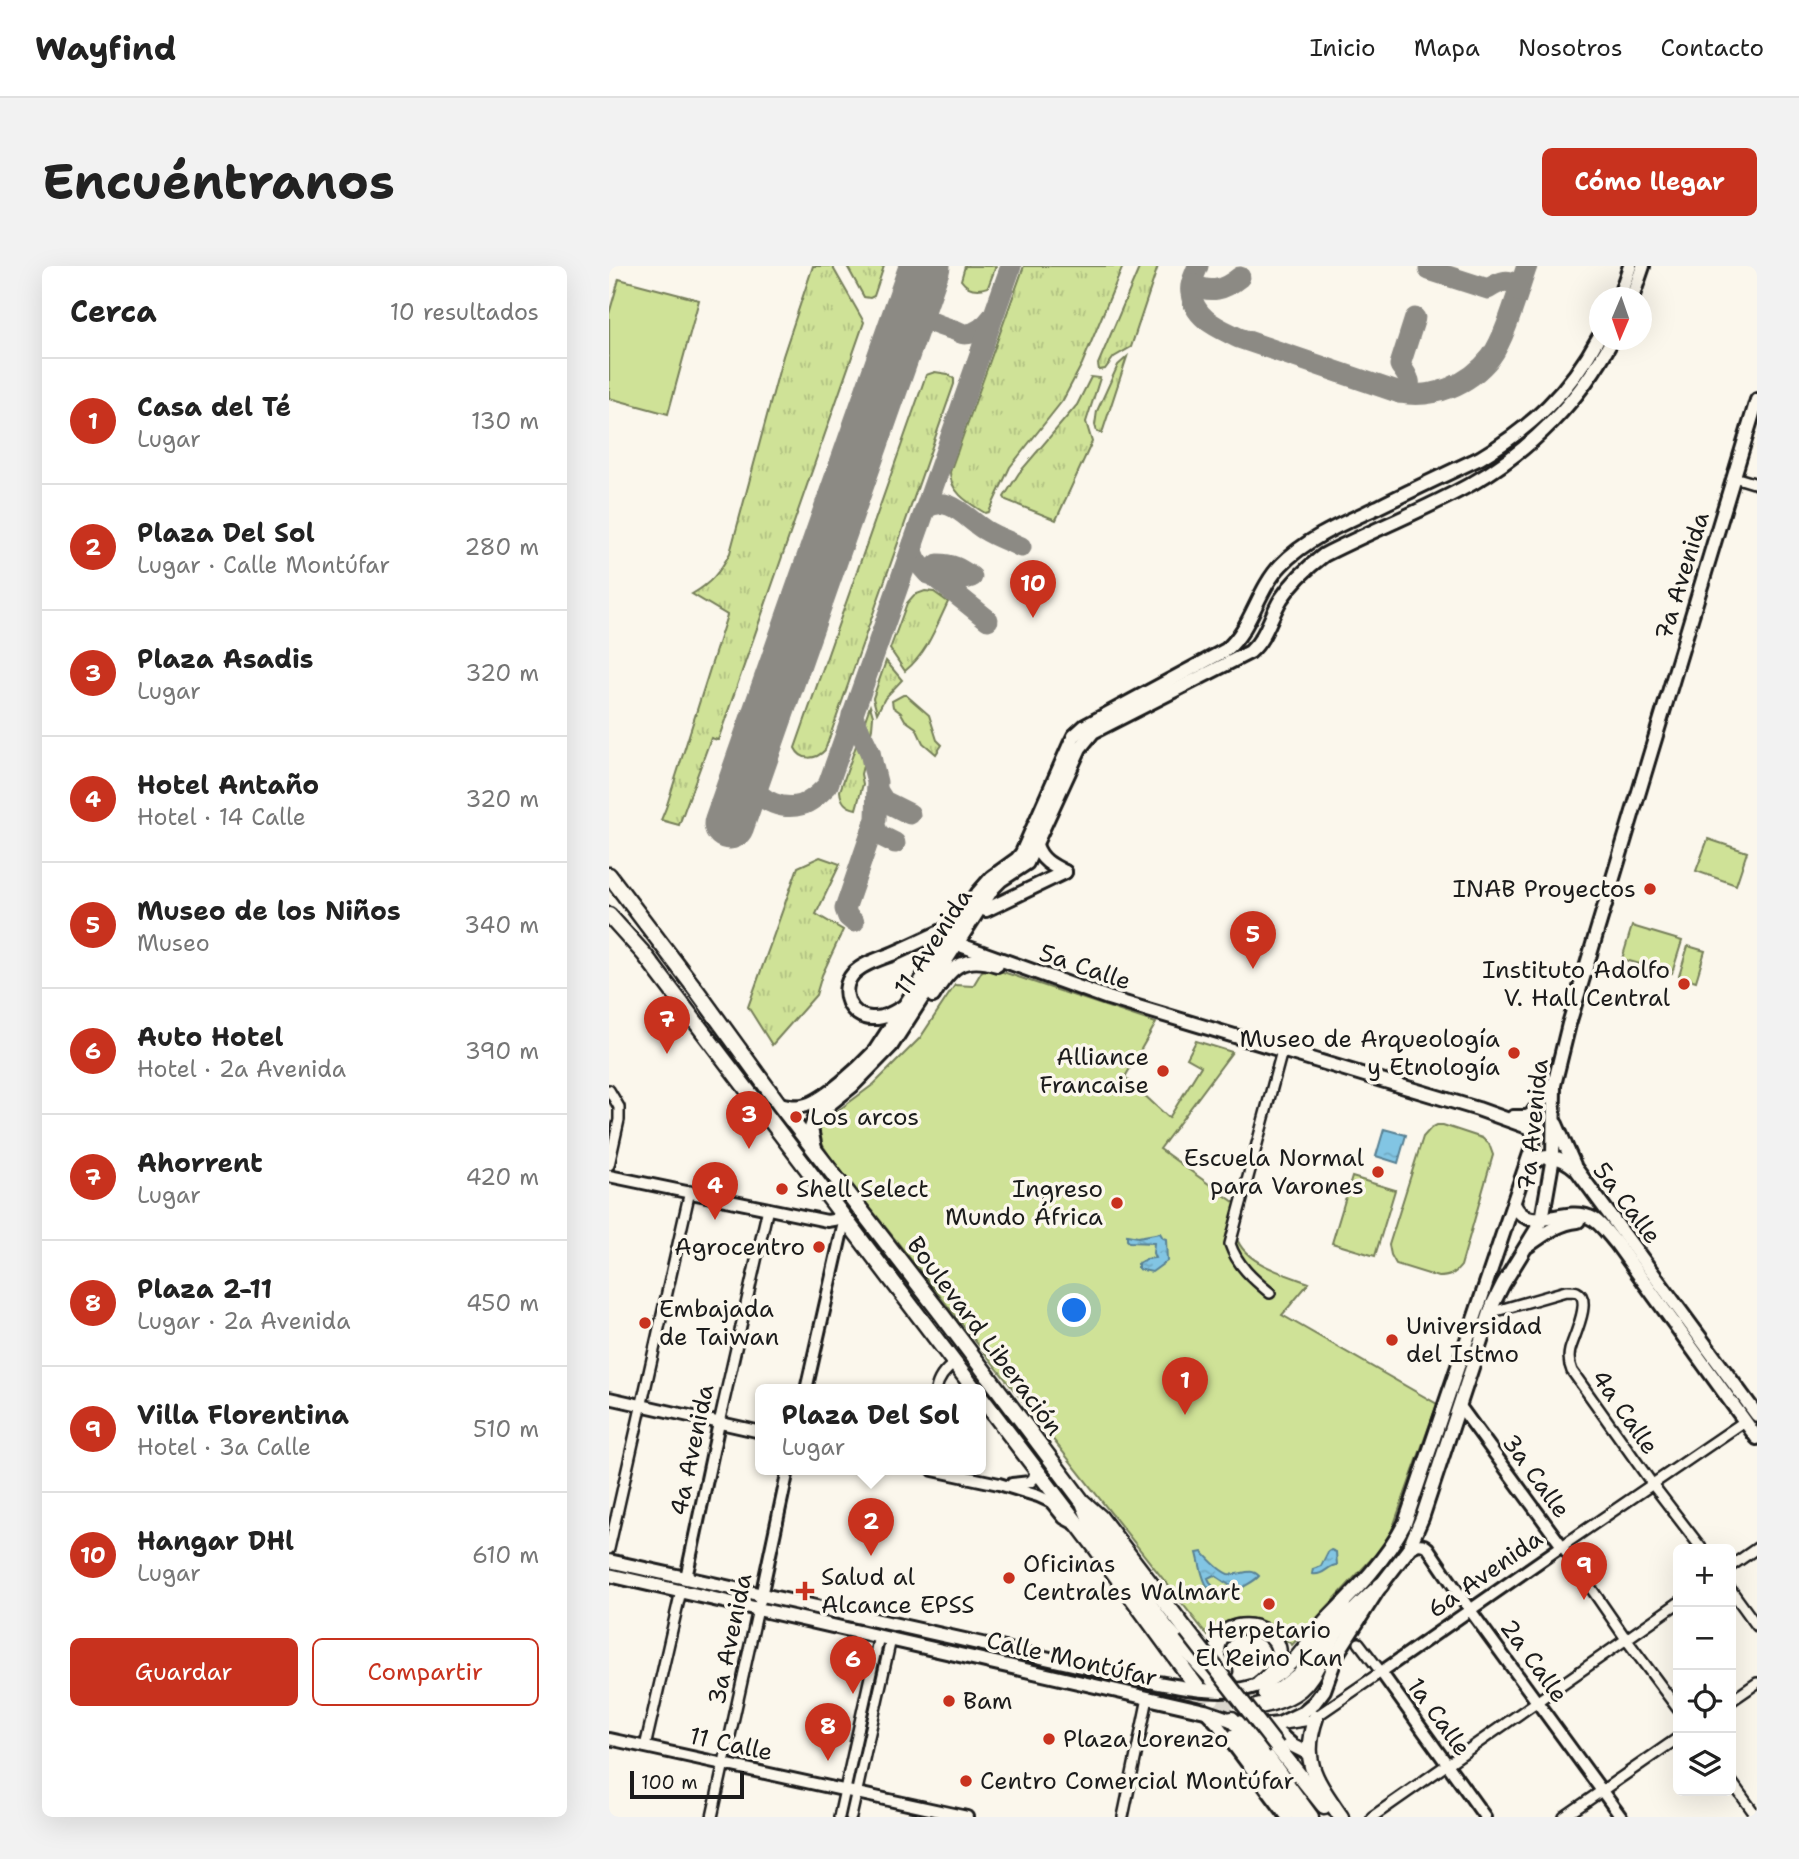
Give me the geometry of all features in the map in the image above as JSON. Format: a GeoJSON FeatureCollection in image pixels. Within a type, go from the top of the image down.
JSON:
{"type":"FeatureCollection","features":[{"type":"Feature","properties":{"kind":"highway","name":"Boulevard Liberación"},"geometry":{"type":"LineString","coordinates":[[609,875],[779,1104],[1081,1501],[1100,1517],[1333,1817]]}},
{"type":"Feature","properties":{"kind":"highway","name":"Boulevard Liberación"},"geometry":{"type":"LineString","coordinates":[[609,915],[644,954],[971,1384]]}},
{"type":"Feature","properties":{"kind":"highway","name":"Boulevard Liberación"},"geometry":{"type":"LineString","coordinates":[[986,1404],[1196,1684]]}},
{"type":"Feature","properties":{"kind":"highway"},"geometry":{"type":"LineString","coordinates":[[1081,1501],[1091,1522],[1167,1629],[1217,1684]]}},
{"type":"Feature","properties":{"kind":"highway"},"geometry":{"type":"LineString","coordinates":[[1256,1707],[1287,1699],[1299,1692],[1315,1674],[1327,1648],[1348,1617],[1381,1585]]}},
{"type":"Feature","properties":{"kind":"highway"},"geometry":{"type":"LineString","coordinates":[[1262,1689],[1281,1689],[1300,1674],[1343,1604]]}},
{"type":"Feature","properties":{"kind":"highway"},"geometry":{"type":"LineString","coordinates":[[1262,1689],[1278,1662],[1279,1653],[1274,1640],[1259,1629],[1237,1627],[1229,1630],[1217,1647],[1217,1656],[1280,1749]]}},
{"type":"Feature","properties":{"kind":"highway"},"geometry":{"type":"LineString","coordinates":[[1316,1717],[1309,1740],[1309,1754],[1318,1782],[1341,1817]]}},
{"type":"Feature","properties":{"kind":"highway"},"geometry":{"type":"LineString","coordinates":[[1232,1720],[1262,1750],[1311,1817]]}},
{"type":"Feature","properties":{"kind":"highway"},"geometry":{"type":"LineString","coordinates":[[1235,1736],[1299,1817]]}},
{"type":"Feature","properties":{"kind":"main road"},"geometry":{"type":"LineString","coordinates":[[1623,287],[1630,266]]}},
{"type":"Feature","properties":{"kind":"main road"},"geometry":{"type":"LineString","coordinates":[[1636,287],[1643,266]]}},
{"type":"Feature","properties":{"kind":"main road"},"geometry":{"type":"LineString","coordinates":[[1077,742],[1091,721],[1226,650],[1238,639],[1270,579],[1282,565],[1311,541],[1480,458],[1534,421],[1563,393],[1591,350]]}},
{"type":"Feature","properties":{"kind":"main road"},"geometry":{"type":"LineString","coordinates":[[1077,742],[1103,726],[1249,652],[1261,639],[1291,586],[1312,564],[1324,555],[1471,484],[1503,464],[1524,448],[1569,404],[1607,350]]}},
{"type":"Feature","properties":{"kind":"main road","name":"7a Avenida"},"geometry":{"type":"LineString","coordinates":[[1275,1725],[1302,1713],[1319,1698],[1337,1654],[1381,1585],[1408,1550],[1422,1518],[1489,1313],[1541,1220],[1553,1157],[1554,1085],[1572,1016],[1757,400]]}},
{"type":"Feature","properties":{"kind":"main road","name":"11 Avenida"},"geometry":{"type":"LineString","coordinates":[[815,1149],[811,1128],[816,1115],[852,1086],[891,1046],[993,888],[1027,863],[1077,742]]}},
{"type":"Feature","properties":{"kind":"main road","name":"11 Avenida"},"geometry":{"type":"LineString","coordinates":[[779,1104],[791,1107],[817,1100],[863,1064],[875,1051],[978,893],[992,877],[1022,853],[1077,742]]}},
{"type":"Feature","properties":{"kind":"main road"},"geometry":{"type":"LineString","coordinates":[[986,910],[1065,872],[1045,861],[1036,845]]}},
{"type":"Feature","properties":{"kind":"main road"},"geometry":{"type":"LineString","coordinates":[[906,1006],[884,1017],[864,1017],[855,1013],[850,1006],[846,990],[848,981],[859,969],[952,926]]}},
{"type":"Feature","properties":{"kind":"main road"},"geometry":{"type":"LineString","coordinates":[[912,945],[941,942]]}},
{"type":"Feature","properties":{"kind":"main road","name":"5a Calle"},"geometry":{"type":"LineString","coordinates":[[963,946],[1108,998],[1478,1109],[1528,1127],[1534,1136],[1526,1168]]}},
{"type":"Feature","properties":{"kind":"main road"},"geometry":{"type":"LineString","coordinates":[[891,1046],[911,1031],[950,971],[967,962],[989,962],[1082,994],[1108,998]]}},
{"type":"Feature","properties":{"kind":"main road"},"geometry":{"type":"LineString","coordinates":[[1478,1109],[1514,1118],[1526,1117],[1531,1115],[1554,1085]]}},
{"type":"Feature","properties":{"kind":"main road"},"geometry":{"type":"LineString","coordinates":[[1553,1115],[1576,1169]]}},
{"type":"Feature","properties":{"kind":"main road"},"geometry":{"type":"LineString","coordinates":[[1526,1168],[1533,1161],[1553,1157]]}},
{"type":"Feature","properties":{"kind":"main road","name":"5a Calle"},"geometry":{"type":"LineString","coordinates":[[1553,1157],[1566,1160],[1576,1169],[1751,1418],[1757,1438]]}},
{"type":"Feature","properties":{"kind":"main road","name":"7a Avenida"},"geometry":{"type":"LineString","coordinates":[[1343,1604],[1394,1545],[1405,1523],[1526,1168]]}},
{"type":"Feature","properties":{"kind":"main road"},"geometry":{"type":"LineString","coordinates":[[1514,1204],[1524,1217],[1541,1220]]}},
{"type":"Feature","properties":{"kind":"main road","name":"5a Calle"},"geometry":{"type":"LineString","coordinates":[[1541,1220],[1580,1213],[1593,1218],[1616,1243],[1751,1418]]}},
{"type":"Feature","properties":{"kind":"main road"},"geometry":{"type":"LineString","coordinates":[[1524,1249],[1564,1223],[1576,1221],[1602,1227]]}},
{"type":"Feature","properties":{"kind":"main road"},"geometry":{"type":"LineString","coordinates":[[1496,1251],[1507,1244],[1515,1248],[1514,1265]]}},
{"type":"Feature","properties":{"kind":"main road","name":"Calle Montúfar"},"geometry":{"type":"LineString","coordinates":[[609,1561],[1184,1688],[1219,1692],[1262,1689]]}},
{"type":"Feature","properties":{"kind":"main road","name":"Calle Montúfar"},"geometry":{"type":"LineString","coordinates":[[609,1575],[1205,1711],[1246,1725],[1275,1725]]}},
{"type":"Feature","properties":{"kind":"main road"},"geometry":{"type":"LineString","coordinates":[[1275,1725],[1293,1746],[1309,1754]]}},
{"type":"Feature","properties":{"kind":"street"},"geometry":{"type":"LineString","coordinates":[[1734,477],[1757,484]]}},
{"type":"Feature","properties":{"kind":"street"},"geometry":{"type":"LineString","coordinates":[[1270,1293],[1253,1279],[1235,1257],[1230,1244],[1282,1051]]}},
{"type":"Feature","properties":{"kind":"street"},"geometry":{"type":"LineString","coordinates":[[609,1090],[619,1107],[619,1120],[609,1165]]}},
{"type":"Feature","properties":{"kind":"street"},"geometry":{"type":"LineString","coordinates":[[609,1176],[827,1221],[845,1218],[807,1384]]}},
{"type":"Feature","properties":{"kind":"street"},"geometry":{"type":"LineString","coordinates":[[609,1549],[689,1191]]}},
{"type":"Feature","properties":{"kind":"street","name":"4a Avenida"},"geometry":{"type":"LineString","coordinates":[[686,1578],[768,1208]]}},
{"type":"Feature","properties":{"kind":"street","name":"4a Calle"},"geometry":{"type":"LineString","coordinates":[[1489,1313],[1566,1291],[1581,1294],[1584,1302],[1582,1313],[1569,1351],[1572,1371],[1698,1544]]}},
{"type":"Feature","properties":{"kind":"street"},"geometry":{"type":"LineString","coordinates":[[937,1384],[955,1363]]}},
{"type":"Feature","properties":{"kind":"street"},"geometry":{"type":"LineString","coordinates":[[609,1398],[755,1431]]}},
{"type":"Feature","properties":{"kind":"street","name":"3a Calle"},"geometry":{"type":"LineString","coordinates":[[1458,1405],[1673,1702]]}},
{"type":"Feature","properties":{"kind":"street","name":"6a Avenida"},"geometry":{"type":"LineString","coordinates":[[1275,1725],[1300,1723],[1316,1717],[1751,1418]]}},
{"type":"Feature","properties":{"kind":"street"},"geometry":{"type":"LineString","coordinates":[[999,1484],[1030,1482],[1036,1469]]}},
{"type":"Feature","properties":{"kind":"street","name":"3a Avenida"},"geometry":{"type":"LineString","coordinates":[[712,1817],[787,1475]]}},
{"type":"Feature","properties":{"kind":"street"},"geometry":{"type":"LineString","coordinates":[[957,1475],[1038,1496],[1051,1502],[1064,1518],[1080,1527]]}},
{"type":"Feature","properties":{"kind":"street","name":"2a Calle"},"geometry":{"type":"LineString","coordinates":[[1408,1550],[1416,1544],[1428,1548],[1621,1817]]}},
{"type":"Feature","properties":{"kind":"street"},"geometry":{"type":"LineString","coordinates":[[1736,1563],[1757,1548]]}},
{"type":"Feature","properties":{"kind":"street"},"geometry":{"type":"LineString","coordinates":[[645,1747],[681,1591]]}},
{"type":"Feature","properties":{"kind":"street"},"geometry":{"type":"LineString","coordinates":[[1736,1597],[1757,1626]]}},
{"type":"Feature","properties":{"kind":"street"},"geometry":{"type":"LineString","coordinates":[[1371,1817],[1673,1606]]}},
{"type":"Feature","properties":{"kind":"street"},"geometry":{"type":"LineString","coordinates":[[851,1817],[851,1792],[885,1638]]}},
{"type":"Feature","properties":{"kind":"street","name":"1a Calle"},"geometry":{"type":"LineString","coordinates":[[1359,1643],[1485,1817]]}},
{"type":"Feature","properties":{"kind":"street"},"geometry":{"type":"LineString","coordinates":[[1736,1698],[1757,1683]]}},
{"type":"Feature","properties":{"kind":"street"},"geometry":{"type":"LineString","coordinates":[[1123,1817],[1149,1698]]}},
{"type":"Feature","properties":{"kind":"street"},"geometry":{"type":"LineString","coordinates":[[1205,1711],[1287,1817]]}},
{"type":"Feature","properties":{"kind":"street","name":"11 Calle"},"geometry":{"type":"LineString","coordinates":[[609,1739],[967,1817]]}},
{"type":"Feature","properties":{"kind":"street"},"geometry":{"type":"LineString","coordinates":[[1564,1817],[1673,1741]]}},
{"type":"Feature","properties":{"kind":"street"},"geometry":{"type":"LineString","coordinates":[[1736,1788],[1757,1817]]}},
{"type":"Feature","properties":{"kind":"street"},"geometry":{"type":"LineString","coordinates":[[839,1817],[851,1792]]}},
{"type":"Feature","properties":{"kind":"green space"},"geometry":{"type":"Polygon","coordinates":[[[813,266],[832,266],[864,322],[718,740],[711,738],[679,825],[661,820],[727,615],[692,594],[714,577],[730,553],[783,356],[813,266]]]}},
{"type":"Feature","properties":{"kind":"green space"},"geometry":{"type":"Polygon","coordinates":[[[847,266],[884,266],[874,296],[864,297],[847,266]]]}},
{"type":"Feature","properties":{"kind":"green space"},"geometry":{"type":"Polygon","coordinates":[[[965,266],[996,266],[988,287],[973,289],[967,286],[961,280],[965,266]]]}},
{"type":"Feature","properties":{"kind":"green space"},"geometry":{"type":"Polygon","coordinates":[[[1024,266],[1123,266],[1082,364],[1063,400],[1010,467],[989,512],[985,513],[957,492],[950,472],[1024,266]]]}},
{"type":"Feature","properties":{"kind":"green space"},"geometry":{"type":"Polygon","coordinates":[[[1140,266],[1158,266],[1131,347],[1114,357],[1105,369],[1099,370],[1098,364],[1140,266]]]}},
{"type":"Feature","properties":{"kind":"green space"},"geometry":{"type":"Polygon","coordinates":[[[619,279],[699,300],[668,414],[609,398],[609,314],[619,279]]]}},
{"type":"Feature","properties":{"kind":"green space"},"geometry":{"type":"Polygon","coordinates":[[[1127,357],[1102,433],[1097,432],[1097,411],[1118,365],[1127,357]]]}},
{"type":"Feature","properties":{"kind":"green space"},"geometry":{"type":"Polygon","coordinates":[[[935,372],[948,374],[954,379],[954,384],[825,750],[817,756],[805,757],[795,748],[926,375],[935,372]]]}},
{"type":"Feature","properties":{"kind":"green space"},"geometry":{"type":"Polygon","coordinates":[[[1091,377],[1100,378],[1086,422],[1092,442],[1056,520],[1006,500],[1004,497],[1019,473],[1077,405],[1091,377]]]}},
{"type":"Feature","properties":{"kind":"green space"},"geometry":{"type":"Polygon","coordinates":[[[925,591],[934,592],[948,602],[925,648],[905,671],[890,649],[907,603],[914,595],[925,591]]]}},
{"type":"Feature","properties":{"kind":"green space"},"geometry":{"type":"Polygon","coordinates":[[[886,661],[902,680],[885,698],[877,713],[873,698],[886,661]]]}},
{"type":"Feature","properties":{"kind":"green space"},"geometry":{"type":"Polygon","coordinates":[[[903,695],[929,715],[937,740],[942,745],[936,754],[923,743],[916,728],[893,707],[892,701],[903,695]]]}},
{"type":"Feature","properties":{"kind":"green space"},"geometry":{"type":"Polygon","coordinates":[[[870,706],[872,728],[856,809],[845,803],[840,791],[870,706]]]}},
{"type":"Feature","properties":{"kind":"green space"},"geometry":{"type":"Polygon","coordinates":[[[1708,839],[1747,852],[1736,885],[1696,871],[1708,839]]]}},
{"type":"Feature","properties":{"kind":"green space"},"geometry":{"type":"Polygon","coordinates":[[[820,857],[840,864],[816,914],[843,930],[822,975],[816,995],[772,1045],[748,1007],[798,867],[820,857]]]}},
{"type":"Feature","properties":{"kind":"green space"},"geometry":{"type":"Polygon","coordinates":[[[1632,926],[1682,941],[1672,973],[1622,959],[1632,926]]]}},
{"type":"Feature","properties":{"kind":"green space"},"geometry":{"type":"Polygon","coordinates":[[[1688,946],[1705,951],[1696,981],[1679,976],[1688,946]]]}},
{"type":"Feature","properties":{"kind":"green space"},"geometry":{"type":"Polygon","coordinates":[[[997,970],[1156,1023],[1125,1077],[1169,1118],[1201,1066],[1187,1058],[1196,1041],[1232,1052],[1160,1149],[1238,1205],[1235,1232],[1245,1252],[1265,1266],[1309,1283],[1282,1315],[1437,1404],[1388,1541],[1292,1645],[1264,1623],[1249,1618],[1233,1619],[1219,1625],[1208,1636],[818,1138],[820,1121],[825,1115],[836,1112],[874,1084],[920,1038],[955,985],[973,986],[982,971],[997,970]]]}},
{"type":"Feature","properties":{"kind":"green space"},"geometry":{"type":"Polygon","coordinates":[[[1437,1125],[1482,1138],[1489,1144],[1493,1155],[1461,1266],[1451,1274],[1438,1277],[1396,1264],[1389,1245],[1423,1137],[1437,1125]]]}},
{"type":"Feature","properties":{"kind":"green space"},"geometry":{"type":"Polygon","coordinates":[[[1352,1177],[1395,1190],[1375,1256],[1332,1243],[1352,1177]]]}},
{"type":"Feature","properties":{"kind":"water"},"geometry":{"type":"Polygon","coordinates":[[[1384,1129],[1406,1135],[1398,1163],[1376,1156],[1384,1129]]]}},
{"type":"Feature","properties":{"kind":"water"},"geometry":{"type":"Polygon","coordinates":[[[1160,1233],[1166,1239],[1167,1261],[1152,1272],[1138,1269],[1138,1263],[1155,1258],[1154,1243],[1129,1242],[1127,1235],[1138,1237],[1160,1233]]]}},
{"type":"Feature","properties":{"kind":"water"},"geometry":{"type":"Polygon","coordinates":[[[1331,1550],[1336,1552],[1337,1565],[1312,1574],[1313,1569],[1321,1566],[1331,1550]]]}},
{"type":"Feature","properties":{"kind":"water"},"geometry":{"type":"Polygon","coordinates":[[[1202,1552],[1228,1574],[1252,1572],[1259,1576],[1231,1595],[1214,1593],[1206,1585],[1197,1553],[1202,1552]],[[1214,1575],[1208,1578],[1219,1592],[1231,1593],[1232,1587],[1214,1575]]]}},
{"type":"Feature","properties":{"kind":"taxiway"},"geometry":{"type":"LineString","coordinates":[[748,769],[757,792],[780,805],[805,804],[828,785],[1011,266]]}},
{"type":"Feature","properties":{"kind":"taxiway"},"geometry":{"type":"LineString","coordinates":[[1198,266],[1191,293],[1197,310],[1209,322],[1239,338],[1400,393],[1413,394],[1450,388],[1472,375],[1491,357],[1507,326],[1527,266]]}},
{"type":"Feature","properties":{"kind":"taxiway"},"geometry":{"type":"LineString","coordinates":[[1429,270],[1488,289],[1508,281],[1518,291]]}},
{"type":"Feature","properties":{"kind":"taxiway"},"geometry":{"type":"LineString","coordinates":[[1192,284],[1211,290],[1228,285],[1240,277]]}},
{"type":"Feature","properties":{"kind":"taxiway"},"geometry":{"type":"LineString","coordinates":[[912,303],[915,309],[930,321],[964,334],[978,330],[993,316]]}},
{"type":"Feature","properties":{"kind":"taxiway"},"geometry":{"type":"LineString","coordinates":[[1400,393],[1409,384],[1400,365],[1415,318]]}},
{"type":"Feature","properties":{"kind":"taxiway"},"geometry":{"type":"LineString","coordinates":[[926,508],[935,504],[950,506],[989,532],[1021,547]]}},
{"type":"Feature","properties":{"kind":"taxiway"},"geometry":{"type":"LineString","coordinates":[[913,544],[915,557],[928,574],[938,564],[943,564],[972,577],[952,583],[941,581]]}},
{"type":"Feature","properties":{"kind":"taxiway"},"geometry":{"type":"LineString","coordinates":[[937,579],[988,620]]}},
{"type":"Feature","properties":{"kind":"taxiway"},"geometry":{"type":"LineString","coordinates":[[852,715],[870,752],[877,782],[876,819],[845,909],[854,922]]}},
{"type":"Feature","properties":{"kind":"taxiway"},"geometry":{"type":"LineString","coordinates":[[877,790],[884,801],[910,814]]}},
{"type":"Feature","properties":{"kind":"taxiway"},"geometry":{"type":"LineString","coordinates":[[874,824],[879,835],[895,843]]}},
{"type":"Feature","properties":{"kind":"runway"},"geometry":{"type":"LineString","coordinates":[[729,824],[925,266]]}},
{"type":"Feature","properties":{"kind":"tunnel"},"geometry":{"type":"LineString","coordinates":[[1202,1688],[1228,1702],[1252,1706]]}},
{"type":"Feature","properties":{"kind":"tunnel"},"geometry":{"type":"LineString","coordinates":[[1200,1690],[1235,1736]]}},
{"type":"Feature","properties":{"kind":"tunnel"},"geometry":{"type":"LineString","coordinates":[[1231,1692],[1265,1694]]}},
{"type":"Feature","properties":{"kind":"place","name":"Hangar DHl"},"geometry":{"type":"Point","coordinates":[1033,618]}},
{"type":"Feature","properties":{"kind":"place","name":"INAB Proyectos"},"geometry":{"type":"Point","coordinates":[1650,889]}},
{"type":"Feature","properties":{"kind":"place","name":"Museo de los Niños"},"geometry":{"type":"Point","coordinates":[1253,969]}},
{"type":"Feature","properties":{"kind":"place","name":"Instituto Adolfo V. Hall Central"},"geometry":{"type":"Point","coordinates":[1684,984]}},
{"type":"Feature","properties":{"kind":"place","name":"Museo de Arqueología y Etnología"},"geometry":{"type":"Point","coordinates":[1514,1053]}},
{"type":"Feature","properties":{"kind":"place","name":"Ahorrent"},"geometry":{"type":"Point","coordinates":[667,1054]}},
{"type":"Feature","properties":{"kind":"place","name":"Alliance Francaise"},"geometry":{"type":"Point","coordinates":[1163,1071]}},
{"type":"Feature","properties":{"kind":"place","name":"Los arcos"},"geometry":{"type":"Point","coordinates":[796,1117]}},
{"type":"Feature","properties":{"kind":"place","name":"Plaza Asadis"},"geometry":{"type":"Point","coordinates":[749,1149]}},
{"type":"Feature","properties":{"kind":"place","name":"Escuela Normal para Varones"},"geometry":{"type":"Point","coordinates":[1378,1172]}},
{"type":"Feature","properties":{"kind":"place","name":"Shell Select"},"geometry":{"type":"Point","coordinates":[782,1189]}},
{"type":"Feature","properties":{"kind":"place","name":"Ingreso Mundo África"},"geometry":{"type":"Point","coordinates":[1117,1203]}},
{"type":"Feature","properties":{"kind":"place","name":"Hotel Antaño"},"geometry":{"type":"Point","coordinates":[715,1220]}},
{"type":"Feature","properties":{"kind":"place","name":"Agrocentro"},"geometry":{"type":"Point","coordinates":[819,1247]}},
{"type":"Feature","properties":{"kind":"place","name":"Embajada de Taiwan"},"geometry":{"type":"Point","coordinates":[645,1323]}},
{"type":"Feature","properties":{"kind":"place","name":"Universidad del Istmo"},"geometry":{"type":"Point","coordinates":[1392,1340]}},
{"type":"Feature","properties":{"kind":"place","name":"Casa del Té"},"geometry":{"type":"Point","coordinates":[1185,1415]}},
{"type":"Feature","properties":{"kind":"place","name":"Plaza Del Sol"},"geometry":{"type":"Point","coordinates":[871,1556]}},
{"type":"Feature","properties":{"kind":"place","name":"Oficinas Centrales Walmart"},"geometry":{"type":"Point","coordinates":[1009,1578]}},
{"type":"Feature","properties":{"kind":"place","name":"Salud al Alcance EPSS"},"geometry":{"type":"Point","coordinates":[805,1591]}},
{"type":"Feature","properties":{"kind":"place","name":"Villa Florentina"},"geometry":{"type":"Point","coordinates":[1584,1600]}},
{"type":"Feature","properties":{"kind":"place","name":"Herpetario El Reino Kan"},"geometry":{"type":"Point","coordinates":[1269,1604]}},
{"type":"Feature","properties":{"kind":"place","name":"Auto Hotel"},"geometry":{"type":"Point","coordinates":[853,1694]}},
{"type":"Feature","properties":{"kind":"place","name":"Bam"},"geometry":{"type":"Point","coordinates":[949,1701]}},
{"type":"Feature","properties":{"kind":"place","name":"Plaza Lorenzo"},"geometry":{"type":"Point","coordinates":[1049,1739]}},
{"type":"Feature","properties":{"kind":"place","name":"Plaza 2-11"},"geometry":{"type":"Point","coordinates":[828,1761]}},
{"type":"Feature","properties":{"kind":"place","name":"Centro Comercial Montúfar"},"geometry":{"type":"Point","coordinates":[966,1781]}}]}
